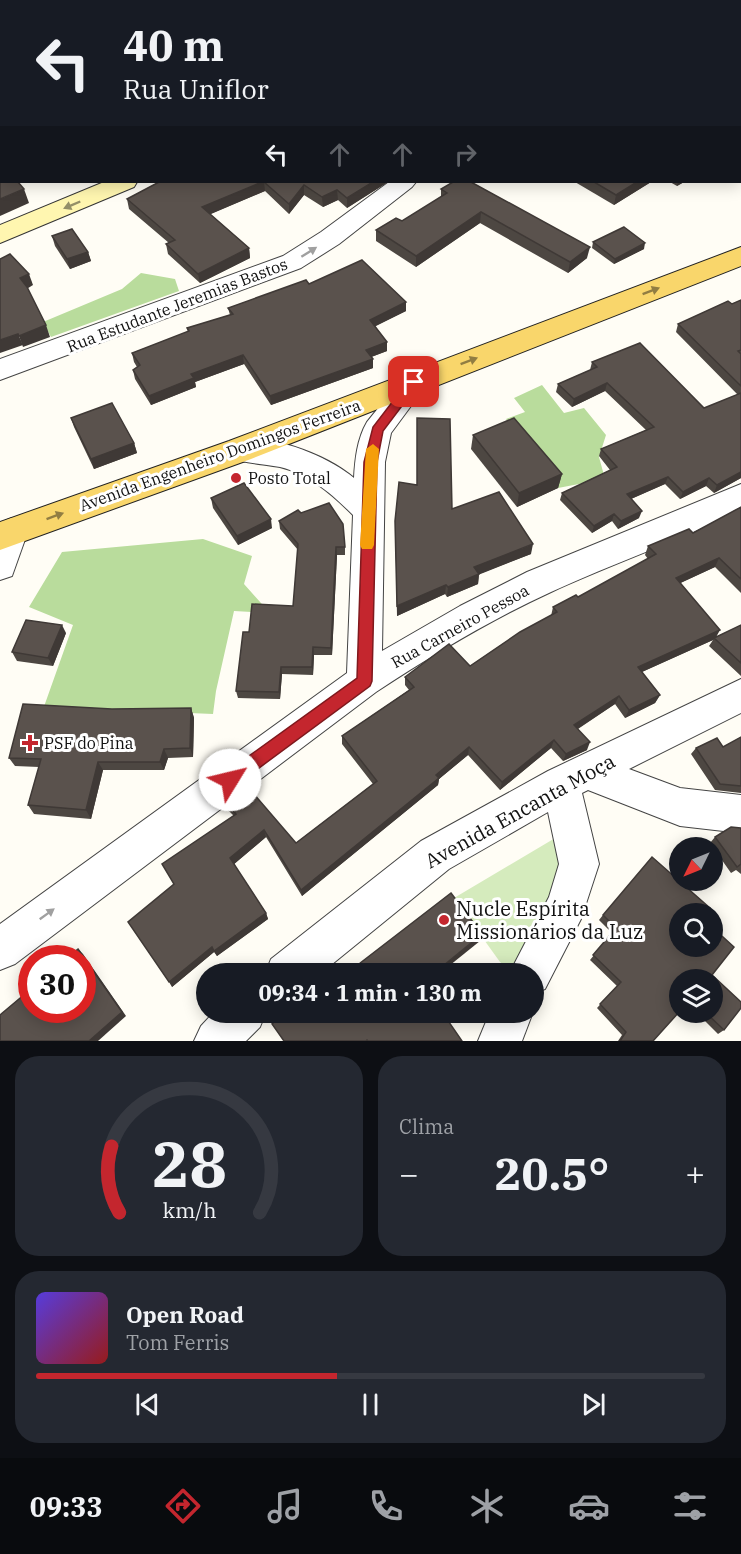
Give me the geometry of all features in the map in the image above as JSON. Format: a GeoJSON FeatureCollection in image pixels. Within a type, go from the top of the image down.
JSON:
{"type":"FeatureCollection","features":[{"type":"Feature","properties":{"kind":"main road"},"geometry":{"type":"LineString","coordinates":[[0,235],[123,183]]}},
{"type":"Feature","properties":{"kind":"main road","name":"Avenida Engenheiro Domingos Ferreira"},"geometry":{"type":"LineString","coordinates":[[6,534],[240,450],[741,256]]}},
{"type":"Feature","properties":{"kind":"street","name":"Rua Estudante Jeremias Bastos"},"geometry":{"type":"LineString","coordinates":[[0,370],[292,262],[330,238],[403,183]]}},
{"type":"Feature","properties":{"kind":"street"},"geometry":{"type":"LineString","coordinates":[[364,681],[370,462],[377,430],[414,382]]}},
{"type":"Feature","properties":{"kind":"street"},"geometry":{"type":"LineString","coordinates":[[240,450],[273,453],[307,462],[341,482],[368,510]]}},
{"type":"Feature","properties":{"kind":"street","name":"Rua Carneiro Pessoa"},"geometry":{"type":"LineString","coordinates":[[0,949],[364,681],[417,646],[541,582],[661,533],[741,496]]}},
{"type":"Feature","properties":{"kind":"street"},"geometry":{"type":"LineString","coordinates":[[0,566],[6,534]]}},
{"type":"Feature","properties":{"kind":"street","name":"Avenida Encanta Moça"},"geometry":{"type":"LineString","coordinates":[[300,963],[435,855],[574,778],[741,695]]}},
{"type":"Feature","properties":{"kind":"street"},"geometry":{"type":"LineString","coordinates":[[536,963],[567,904],[579,864],[574,778],[680,807],[741,814]]}},
{"type":"Feature","properties":{"kind":"street"},"geometry":{"type":"LineString","coordinates":[[216,1041],[234,1023]]}},
{"type":"Feature","properties":{"kind":"street"},"geometry":{"type":"LineString","coordinates":[[500,1041],[507,1023]]}},
{"type":"Feature","properties":{"kind":"green space"},"geometry":{"type":"Polygon","coordinates":[[[141,273],[175,279],[179,291],[51,337],[43,322],[122,289],[141,273]]]}},
{"type":"Feature","properties":{"kind":"green space"},"geometry":{"type":"Polygon","coordinates":[[[542,385],[564,413],[584,408],[606,435],[599,457],[605,479],[558,488],[506,419],[525,412],[514,398],[542,385]]]}},
{"type":"Feature","properties":{"kind":"green space"},"geometry":{"type":"Polygon","coordinates":[[[203,539],[252,556],[244,584],[270,613],[234,611],[213,714],[142,711],[41,715],[73,625],[29,607],[62,552],[203,539]]]}},
{"type":"Feature","properties":{"kind":"green space"},"geometry":{"type":"Polygon","coordinates":[[[572,828],[540,963],[501,963],[454,898],[572,828]]]}},
{"type":"Feature","properties":{"kind":"building"},"geometry":{"type":"Polygon","coordinates":[[[0,183],[19,183],[24,189],[0,199],[0,183]]]}},
{"type":"Feature","properties":{"kind":"building"},"geometry":{"type":"Polygon","coordinates":[[[157,183],[260,183],[202,207],[249,248],[198,274],[166,244],[175,240],[127,199],[157,183]]]}},
{"type":"Feature","properties":{"kind":"building"},"geometry":{"type":"Polygon","coordinates":[[[265,183],[371,183],[347,198],[337,190],[322,197],[304,185],[289,204],[265,183]]]}},
{"type":"Feature","properties":{"kind":"building"},"geometry":{"type":"Polygon","coordinates":[[[451,183],[473,183],[590,247],[570,262],[481,212],[416,256],[376,230],[396,218],[402,221],[447,193],[441,189],[451,183]]]}},
{"type":"Feature","properties":{"kind":"building"},"geometry":{"type":"Polygon","coordinates":[[[596,183],[635,183],[616,195],[596,183]]]}},
{"type":"Feature","properties":{"kind":"building"},"geometry":{"type":"Polygon","coordinates":[[[624,227],[645,243],[615,259],[593,242],[624,227]]]}},
{"type":"Feature","properties":{"kind":"building"},"geometry":{"type":"Polygon","coordinates":[[[72,229],[88,252],[67,259],[52,236],[72,229]]]}},
{"type":"Feature","properties":{"kind":"building"},"geometry":{"type":"Polygon","coordinates":[[[10,254],[29,274],[20,278],[46,325],[19,336],[18,334],[0,340],[0,259],[10,254]]]}},
{"type":"Feature","properties":{"kind":"building"},"geometry":{"type":"Polygon","coordinates":[[[362,260],[406,302],[370,320],[387,342],[366,350],[373,359],[270,396],[243,355],[191,374],[194,378],[149,396],[133,370],[140,365],[132,353],[189,331],[187,328],[233,314],[228,308],[306,280],[309,284],[362,260]]]}},
{"type":"Feature","properties":{"kind":"building"},"geometry":{"type":"Polygon","coordinates":[[[741,300],[741,350],[738,351],[741,354],[741,386],[678,324],[728,301],[732,304],[741,300]]]}},
{"type":"Feature","properties":{"kind":"building"},"geometry":{"type":"Polygon","coordinates":[[[640,343],[704,408],[741,393],[741,472],[717,485],[709,478],[683,492],[668,477],[627,494],[642,511],[621,521],[614,514],[594,526],[562,493],[617,467],[601,449],[654,427],[607,383],[574,399],[558,384],[597,367],[592,362],[640,343]]]}},
{"type":"Feature","properties":{"kind":"building"},"geometry":{"type":"Polygon","coordinates":[[[112,403],[134,443],[91,459],[71,418],[112,403]]]}},
{"type":"Feature","properties":{"kind":"building"},"geometry":{"type":"Polygon","coordinates":[[[417,418],[450,419],[452,509],[499,492],[533,544],[474,567],[479,574],[397,606],[395,521],[399,482],[417,485],[417,418]]]}},
{"type":"Feature","properties":{"kind":"building"},"geometry":{"type":"Polygon","coordinates":[[[514,418],[562,474],[519,493],[473,435],[514,418]]]}},
{"type":"Feature","properties":{"kind":"building"},"geometry":{"type":"Polygon","coordinates":[[[244,483],[271,519],[237,536],[211,498],[244,483]]]}},
{"type":"Feature","properties":{"kind":"building"},"geometry":{"type":"Polygon","coordinates":[[[329,503],[343,524],[345,547],[336,547],[331,648],[313,647],[312,667],[281,667],[279,692],[236,691],[243,632],[249,632],[252,604],[293,606],[298,544],[279,521],[298,510],[301,513],[329,503]]]}},
{"type":"Feature","properties":{"kind":"building"},"geometry":{"type":"Polygon","coordinates":[[[741,507],[741,579],[719,558],[676,578],[720,630],[638,667],[660,695],[629,710],[619,696],[574,725],[590,742],[566,754],[554,740],[502,782],[469,747],[436,775],[439,778],[301,890],[264,830],[230,858],[266,913],[214,951],[212,947],[169,982],[128,922],[174,884],[162,864],[236,814],[226,803],[247,786],[296,843],[377,781],[342,736],[414,687],[405,677],[449,644],[470,666],[520,632],[557,612],[553,607],[576,595],[578,597],[656,554],[648,546],[689,529],[693,533],[741,507]]]}},
{"type":"Feature","properties":{"kind":"building"},"geometry":{"type":"Polygon","coordinates":[[[26,620],[62,625],[48,658],[12,652],[26,620]]]}},
{"type":"Feature","properties":{"kind":"building"},"geometry":{"type":"Polygon","coordinates":[[[741,625],[741,663],[714,638],[741,625]]]}},
{"type":"Feature","properties":{"kind":"building"},"geometry":{"type":"Polygon","coordinates":[[[23,704],[112,709],[191,708],[190,748],[164,749],[160,762],[98,762],[86,810],[28,805],[41,759],[9,758],[23,704]]]}},
{"type":"Feature","properties":{"kind":"building"},"geometry":{"type":"Polygon","coordinates":[[[741,737],[741,786],[720,784],[696,748],[717,738],[723,747],[741,737]]]}},
{"type":"Feature","properties":{"kind":"building"},"geometry":{"type":"Polygon","coordinates":[[[731,827],[741,828],[741,864],[737,867],[723,848],[723,837],[715,837],[731,827]]]}},
{"type":"Feature","properties":{"kind":"building"},"geometry":{"type":"Polygon","coordinates":[[[652,857],[669,872],[669,891],[691,891],[704,903],[669,903],[669,957],[723,957],[723,937],[734,947],[717,969],[669,969],[669,1023],[653,1041],[620,1041],[626,1032],[600,1004],[621,982],[593,955],[616,928],[603,915],[652,857]]]}},
{"type":"Feature","properties":{"kind":"building","name":"Nucle Espírita Missionários da Luz"},"geometry":{"type":"Polygon","coordinates":[[[451,893],[482,934],[446,963],[360,963],[451,893]]]}},
{"type":"Feature","properties":{"kind":"building"},"geometry":{"type":"Polygon","coordinates":[[[96,975],[122,1012],[89,1041],[0,1041],[0,1015],[18,1000],[18,1023],[96,1023],[96,975]]]}},
{"type":"Feature","properties":{"kind":"building"},"geometry":{"type":"Polygon","coordinates":[[[723,985],[741,1002],[741,1008],[724,1030],[717,1023],[723,1023],[723,985]]]}},
{"type":"Feature","properties":{"kind":"building"},"geometry":{"type":"Polygon","coordinates":[[[450,1023],[462,1041],[284,1041],[272,1024],[450,1023]]]}},
{"type":"Feature","properties":{"kind":"slow traffic"},"geometry":{"type":"LineString","coordinates":[[367,545],[370,462],[373,449]]}},
{"type":"Feature","properties":{"kind":"place","name":"Posto Total"},"geometry":{"type":"Point","coordinates":[236,478]}},
{"type":"Feature","properties":{"kind":"place","name":"PSF do Pina"},"geometry":{"type":"Point","coordinates":[30,743]}},
{"type":"Feature","properties":{"kind":"place","name":"Nucle Espírita Missionários da Luz"},"geometry":{"type":"Point","coordinates":[444,920]}},
{"type":"Feature","properties":{"kind":"route"},"geometry":{"type":"LineString","coordinates":[[230,780],[364,681],[370,462],[377,430],[414,382]]}}]}
